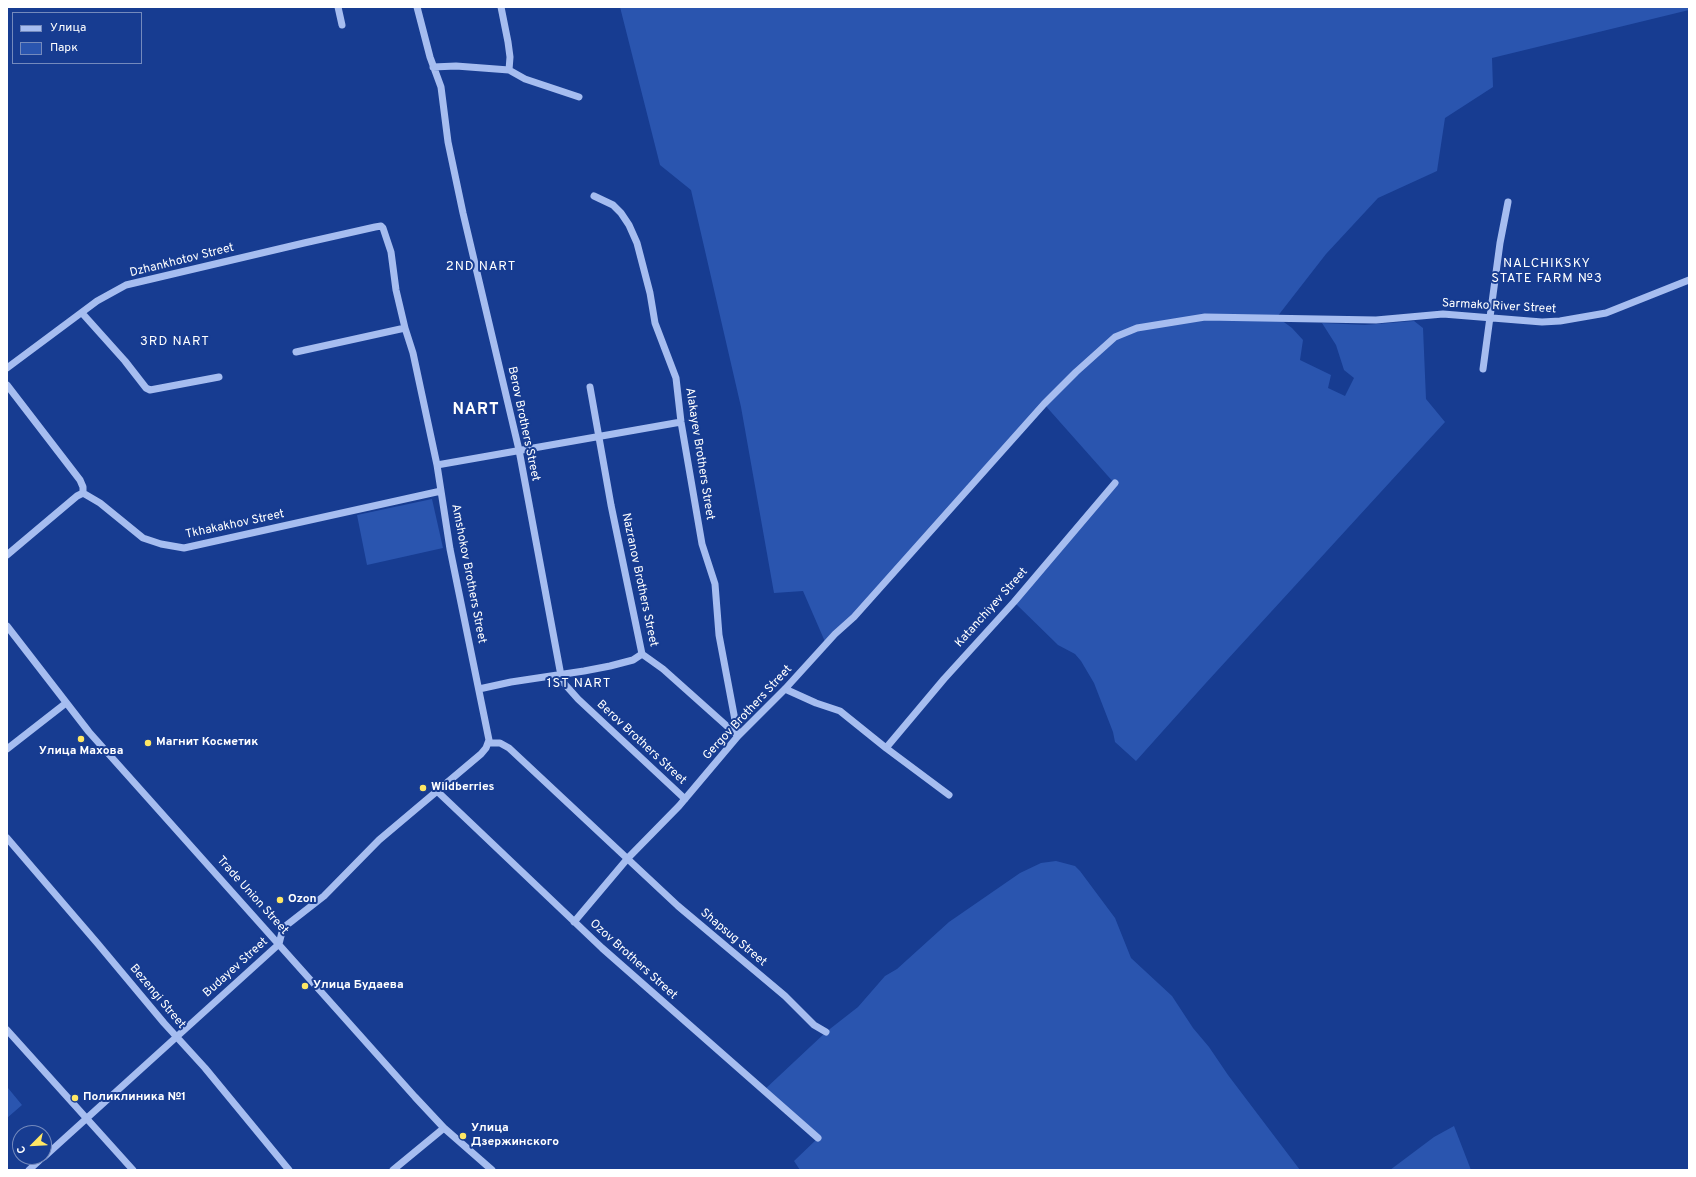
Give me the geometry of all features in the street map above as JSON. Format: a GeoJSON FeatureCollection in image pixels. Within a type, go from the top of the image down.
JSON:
{"type":"FeatureCollection","features":[{"type":"Feature","properties":{"kind":"street"},"geometry":{"type":"LineString","coordinates":[[338,7],[342,25]]}},
{"type":"Feature","properties":{"kind":"street","name":"Berov Brothers Street"},"geometry":{"type":"LineString","coordinates":[[417,7],[433,66],[441,87],[448,142],[463,213],[519,450],[560,675],[565,686],[578,699],[685,799]]}},
{"type":"Feature","properties":{"kind":"street"},"geometry":{"type":"LineString","coordinates":[[501,7],[510,57],[509,70]]}},
{"type":"Feature","properties":{"kind":"street"},"geometry":{"type":"LineString","coordinates":[[433,66],[456,66],[509,70],[525,79],[579,97]]}},
{"type":"Feature","properties":{"kind":"street","name":"Alakayev Brothers Street"},"geometry":{"type":"LineString","coordinates":[[594,196],[613,205],[621,213],[629,225],[637,242],[650,293],[655,323],[676,378],[681,422],[702,544],[715,584],[718,635],[738,736]]}},
{"type":"Feature","properties":{"kind":"street"},"geometry":{"type":"LineString","coordinates":[[1483,369],[1508,202]]}},
{"type":"Feature","properties":{"kind":"street","name":"Dzhankhotov Street"},"geometry":{"type":"LineString","coordinates":[[7,368],[97,301],[126,285],[202,266],[375,227],[381,226],[385,229]]}},
{"type":"Feature","properties":{"kind":"street","name":"Amshokov Brothers Street"},"geometry":{"type":"LineString","coordinates":[[385,229],[391,252],[396,290],[405,328],[413,353],[437,465],[450,549],[489,736],[488,744]]}},
{"type":"Feature","properties":{"kind":"street","name":"Sarmako River Street"},"geometry":{"type":"LineString","coordinates":[[826,644],[854,617],[1044,404],[1076,372],[1115,337],[1136,328],[1205,317],[1276,317],[1376,320],[1443,314],[1542,322],[1560,321],[1615,310],[1689,280]]}},
{"type":"Feature","properties":{"kind":"street"},"geometry":{"type":"LineString","coordinates":[[82,313],[125,361],[146,388],[150,390],[220,377]]}},
{"type":"Feature","properties":{"kind":"street"},"geometry":{"type":"LineString","coordinates":[[296,352],[405,328]]}},
{"type":"Feature","properties":{"kind":"street"},"geometry":{"type":"LineString","coordinates":[[7,385],[80,480],[83,487],[83,493],[77,496],[7,555]]}},
{"type":"Feature","properties":{"kind":"street","name":"Nazranov Brothers Street"},"geometry":{"type":"LineString","coordinates":[[590,387],[642,654],[649,658],[738,736]]}},
{"type":"Feature","properties":{"kind":"street"},"geometry":{"type":"LineString","coordinates":[[437,465],[681,422]]}},
{"type":"Feature","properties":{"kind":"street","name":"Katanchiyev Street"},"geometry":{"type":"LineString","coordinates":[[886,748],[944,679],[1014,602],[1115,484]]}},
{"type":"Feature","properties":{"kind":"street","name":"Tkhakakhov Street"},"geometry":{"type":"LineString","coordinates":[[83,493],[100,503],[143,538],[161,544],[184,548],[441,491]]}},
{"type":"Feature","properties":{"kind":"street","name":"Trade Union Street"},"geometry":{"type":"LineString","coordinates":[[7,626],[89,732],[280,944],[415,1098],[444,1128],[492,1170]]}},
{"type":"Feature","properties":{"kind":"street","name":"Gergov Brothers Street"},"geometry":{"type":"LineString","coordinates":[[574,922],[628,858],[685,799],[738,736],[785,689],[826,644]]}},
{"type":"Feature","properties":{"kind":"street"},"geometry":{"type":"LineString","coordinates":[[479,689],[511,682],[560,675],[623,663],[633,660],[642,654]]}},
{"type":"Feature","properties":{"kind":"street"},"geometry":{"type":"LineString","coordinates":[[785,689],[816,703],[840,711],[886,748],[949,795]]}},
{"type":"Feature","properties":{"kind":"street"},"geometry":{"type":"LineString","coordinates":[[7,749],[66,703]]}},
{"type":"Feature","properties":{"kind":"street"},"geometry":{"type":"LineString","coordinates":[[488,744],[500,743],[509,748],[628,858]]}},
{"type":"Feature","properties":{"kind":"street","name":"Budayev Street"},"geometry":{"type":"LineString","coordinates":[[52,1150],[280,944],[283,928],[324,896],[379,840],[438,792],[481,754],[488,744]]}},
{"type":"Feature","properties":{"kind":"street","name":"Ozov Brothers Street"},"geometry":{"type":"LineString","coordinates":[[438,792],[574,922],[727,1060],[806,1125],[818,1138]]}},
{"type":"Feature","properties":{"kind":"street","name":"Bezengi Street"},"geometry":{"type":"LineString","coordinates":[[7,838],[176,1037],[205,1068],[289,1170]]}},
{"type":"Feature","properties":{"kind":"street","name":"Shapsug Street"},"geometry":{"type":"LineString","coordinates":[[628,858],[678,906],[785,996],[814,1025],[826,1032]]}},
{"type":"Feature","properties":{"kind":"street"},"geometry":{"type":"LineString","coordinates":[[7,1030],[133,1170]]}},
{"type":"Feature","properties":{"kind":"street"},"geometry":{"type":"LineString","coordinates":[[394,1170],[444,1128]]}},
{"type":"Feature","properties":{"kind":"green space"},"geometry":{"type":"Polygon","coordinates":[[[620,7],[1689,7],[1689,10],[1492,58],[1493,87],[1445,118],[1437,171],[1378,198],[1326,254],[1277,317],[1292,328],[1303,340],[1300,360],[1331,375],[1328,388],[1345,396],[1354,378],[1344,370],[1336,345],[1322,323],[1365,325],[1414,321],[1423,328],[1426,399],[1445,422],[1136,761],[1115,742],[1113,732],[1094,683],[1081,661],[1075,654],[1058,645],[1014,602],[1115,484],[1044,404],[826,644],[803,591],[774,593],[741,407],[691,190],[660,165],[620,7]]]}},
{"type":"Feature","properties":{"kind":"green space"},"geometry":{"type":"Polygon","coordinates":[[[432,499],[443,548],[367,565],[357,515],[432,499]]]}},
{"type":"Feature","properties":{"kind":"green space"},"geometry":{"type":"Polygon","coordinates":[[[1056,861],[1075,866],[1080,871],[1115,918],[1131,958],[1172,996],[1193,1028],[1209,1047],[1228,1075],[1300,1170],[800,1170],[794,1161],[818,1138],[763,1091],[826,1032],[858,1007],[885,976],[897,969],[949,922],[1020,873],[1041,863],[1056,861]]]}},
{"type":"Feature","properties":{"kind":"green space"},"geometry":{"type":"Polygon","coordinates":[[[8,1088],[22,1105],[7,1118],[7,1089],[8,1088]]]}},
{"type":"Feature","properties":{"kind":"green space"},"geometry":{"type":"Polygon","coordinates":[[[1454,1126],[1471,1170],[1390,1170],[1434,1137],[1454,1126]]]}},
{"type":"Feature","properties":{"kind":"place","name":"Улица Махова"},"geometry":{"type":"Point","coordinates":[81,739]}},
{"type":"Feature","properties":{"kind":"place","name":"Магнит Косметик"},"geometry":{"type":"Point","coordinates":[148,743]}},
{"type":"Feature","properties":{"kind":"place","name":"Wildberries"},"geometry":{"type":"Point","coordinates":[423,788]}},
{"type":"Feature","properties":{"kind":"place","name":"Ozon"},"geometry":{"type":"Point","coordinates":[280,900]}},
{"type":"Feature","properties":{"kind":"place","name":"Улица Будаева"},"geometry":{"type":"Point","coordinates":[305,986]}},
{"type":"Feature","properties":{"kind":"place","name":"Поликлиника №1"},"geometry":{"type":"Point","coordinates":[75,1098]}},
{"type":"Feature","properties":{"kind":"place","name":"Улица Дзержинского"},"geometry":{"type":"Point","coordinates":[463,1136]}},
{"type":"Feature","properties":{"kind":"district","name":"2ND NART"},"geometry":{"type":"Point","coordinates":[481,267]}},
{"type":"Feature","properties":{"kind":"district","name":"NALCHIKSKY STATE FARM №3"},"geometry":{"type":"Point","coordinates":[1547,272]}},
{"type":"Feature","properties":{"kind":"district","name":"3RD NART"},"geometry":{"type":"Point","coordinates":[175,342]}},
{"type":"Feature","properties":{"kind":"district","name":"NART"},"geometry":{"type":"Point","coordinates":[476,411]}},
{"type":"Feature","properties":{"kind":"district","name":"1ST NART"},"geometry":{"type":"Point","coordinates":[579,684]}}]}
